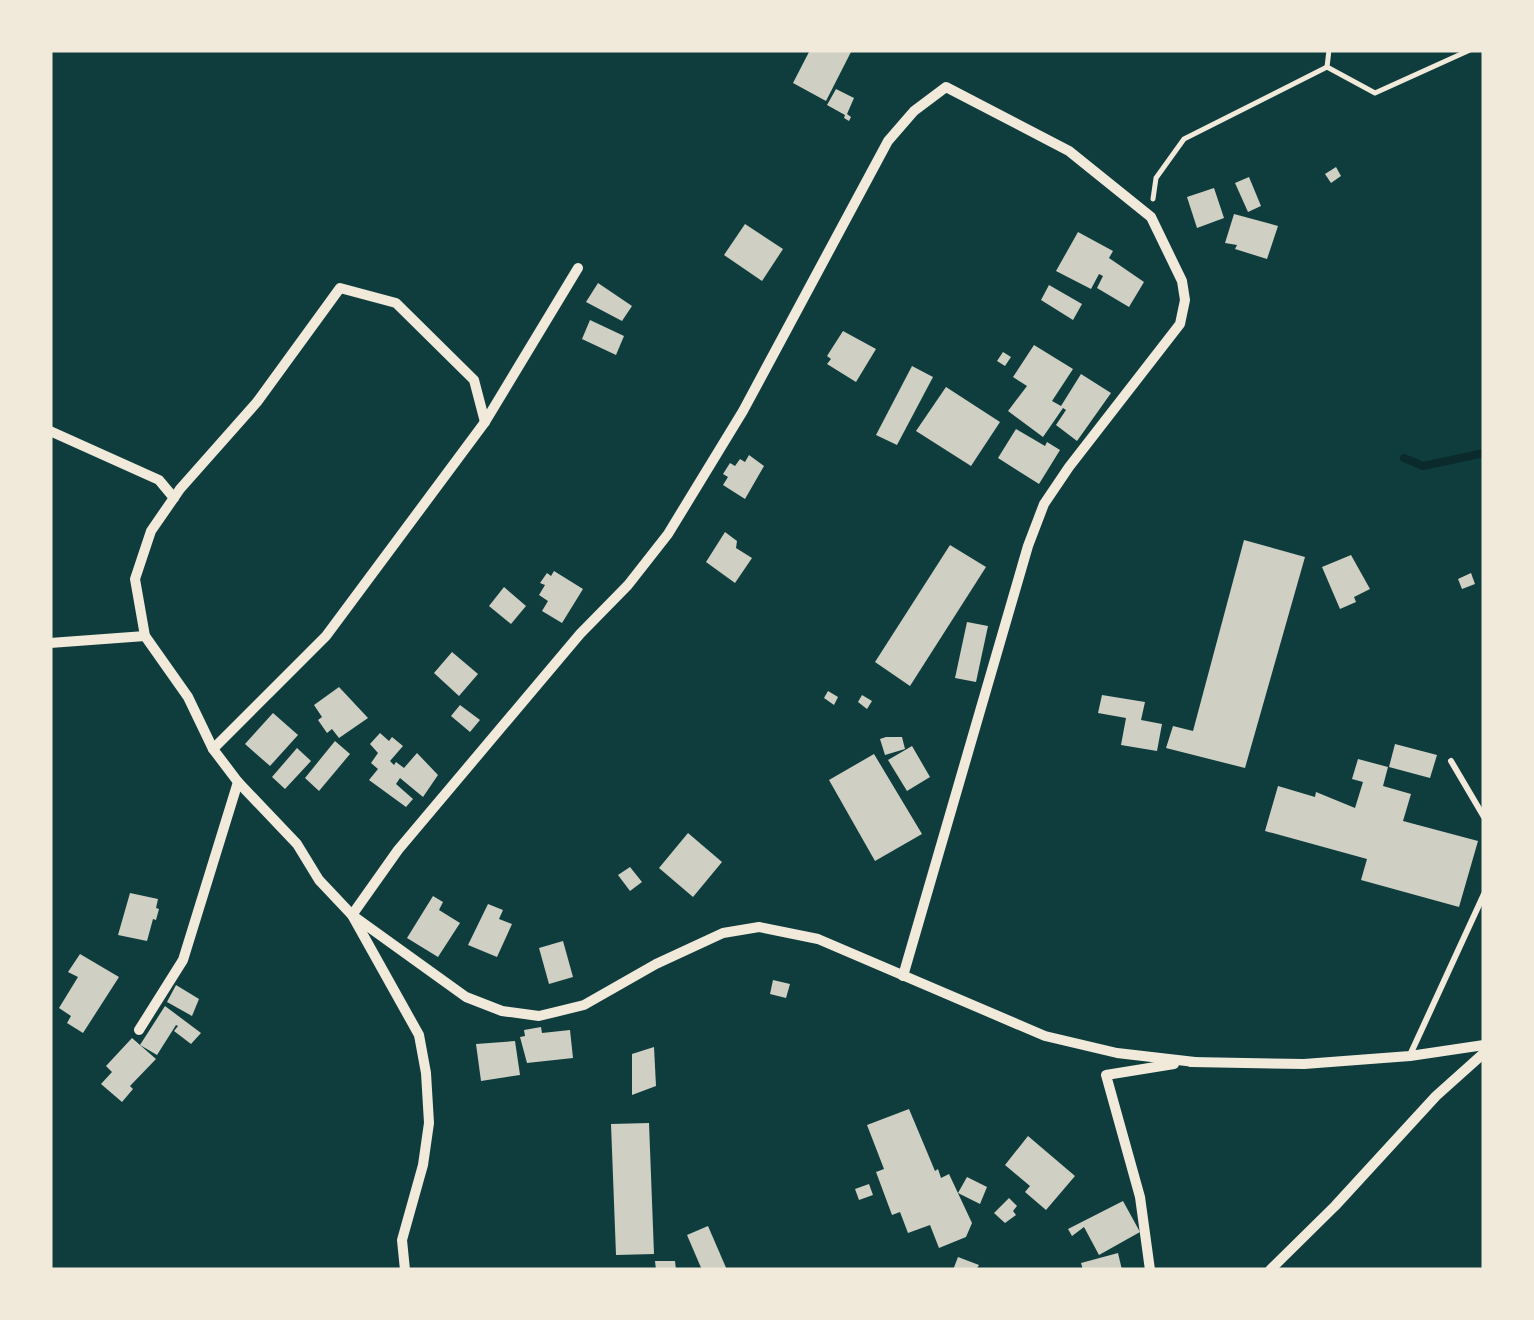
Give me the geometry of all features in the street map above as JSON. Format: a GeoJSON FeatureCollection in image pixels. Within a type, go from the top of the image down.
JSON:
{"type":"FeatureCollection","features":[{"type":"Feature","properties":{"kind":"street"},"geometry":{"type":"LineString","coordinates":[[352,915],[398,850],[668,534],[743,411],[888,141],[914,110],[946,88],[1068,151],[1151,217],[1182,280],[1185,300],[1180,324],[1044,504],[1028,546],[903,976]]}},
{"type":"Feature","properties":{"kind":"street"},"geometry":{"type":"LineString","coordinates":[[213,748],[326,636],[486,422],[578,268]]}},
{"type":"Feature","properties":{"kind":"street"},"geometry":{"type":"LineString","coordinates":[[486,422],[474,380],[396,303],[340,288],[257,402],[174,498],[151,531],[135,579],[144,636],[188,697],[213,748],[238,782],[297,844],[319,880],[352,915],[466,998],[502,1011],[539,1016],[584,1004],[722,933],[759,927],[818,939],[1045,1036],[1117,1054],[1196,1062],[1304,1064],[1484,1046]]}},
{"type":"Feature","properties":{"kind":"street"},"geometry":{"type":"LineString","coordinates":[[50,431],[160,480],[174,498]]}},
{"type":"Feature","properties":{"kind":"street"},"geometry":{"type":"LineString","coordinates":[[50,642],[144,636]]}},
{"type":"Feature","properties":{"kind":"street"},"geometry":{"type":"LineString","coordinates":[[139,1030],[183,960],[238,782]]}},
{"type":"Feature","properties":{"kind":"street"},"geometry":{"type":"LineString","coordinates":[[352,915],[419,1036],[426,1074],[429,1122],[423,1165],[402,1240],[404,1270]]}},
{"type":"Feature","properties":{"kind":"street"},"geometry":{"type":"LineString","coordinates":[[1270,1270],[1335,1206],[1424,1108],[1484,1053]]}},
{"type":"Feature","properties":{"kind":"street"},"geometry":{"type":"LineString","coordinates":[[1150,1270],[1140,1197],[1106,1076],[1196,1062]]}},
{"type":"Feature","properties":{"kind":"lane"},"geometry":{"type":"LineString","coordinates":[[1451,761],[1484,817]]}},
{"type":"Feature","properties":{"kind":"lane"},"geometry":{"type":"LineString","coordinates":[[1410,1056],[1484,894]]}},
{"type":"Feature","properties":{"kind":"path"},"geometry":{"type":"LineString","coordinates":[[1327,67],[1329,50]]}},
{"type":"Feature","properties":{"kind":"path"},"geometry":{"type":"LineString","coordinates":[[1327,67],[1375,93],[1470,50]]}},
{"type":"Feature","properties":{"kind":"path"},"geometry":{"type":"LineString","coordinates":[[1151,217],[1156,178],[1184,138],[1327,67]]}},
{"type":"Feature","properties":{"kind":"building"},"geometry":{"type":"Polygon","coordinates":[[[810,50],[852,50],[826,101],[793,83],[810,50]]]}},
{"type":"Feature","properties":{"kind":"building"},"geometry":{"type":"Polygon","coordinates":[[[836,89],[854,98],[847,114],[851,117],[849,121],[827,105],[836,89]]]}},
{"type":"Feature","properties":{"kind":"building"},"geometry":{"type":"Polygon","coordinates":[[[1336,167],[1341,176],[1331,183],[1325,174],[1336,167]]]}},
{"type":"Feature","properties":{"kind":"building"},"geometry":{"type":"Polygon","coordinates":[[[1249,177],[1261,206],[1248,212],[1235,183],[1249,177]]]}},
{"type":"Feature","properties":{"kind":"building"},"geometry":{"type":"Polygon","coordinates":[[[1214,188],[1224,218],[1197,228],[1187,197],[1214,188]]]}},
{"type":"Feature","properties":{"kind":"building"},"geometry":{"type":"Polygon","coordinates":[[[1234,214],[1278,226],[1267,259],[1225,243],[1234,214]]]}},
{"type":"Feature","properties":{"kind":"building"},"geometry":{"type":"Polygon","coordinates":[[[745,224],[783,249],[762,281],[724,255],[745,224]]]}},
{"type":"Feature","properties":{"kind":"building"},"geometry":{"type":"Polygon","coordinates":[[[1078,232],[1113,251],[1109,258],[1144,282],[1129,307],[1097,288],[1103,276],[1099,274],[1091,289],[1056,271],[1078,232]]]}},
{"type":"Feature","properties":{"kind":"building"},"geometry":{"type":"Polygon","coordinates":[[[598,283],[632,306],[622,321],[586,302],[598,283]]]}},
{"type":"Feature","properties":{"kind":"building"},"geometry":{"type":"Polygon","coordinates":[[[1049,285],[1082,304],[1073,320],[1041,300],[1049,285]]]}},
{"type":"Feature","properties":{"kind":"building"},"geometry":{"type":"Polygon","coordinates":[[[590,320],[624,336],[616,355],[582,339],[590,320]]]}},
{"type":"Feature","properties":{"kind":"building"},"geometry":{"type":"Polygon","coordinates":[[[843,331],[876,349],[856,382],[827,364],[831,359],[827,356],[843,331]]]}},
{"type":"Feature","properties":{"kind":"building"},"geometry":{"type":"Polygon","coordinates":[[[1034,345],[1073,369],[1052,401],[1061,406],[1081,374],[1111,393],[1077,441],[1056,425],[1066,410],[1063,408],[1043,437],[1008,411],[1027,386],[1013,377],[1034,345]]]}},
{"type":"Feature","properties":{"kind":"building"},"geometry":{"type":"Polygon","coordinates":[[[1003,352],[1011,357],[1005,366],[997,361],[1003,352]]]}},
{"type":"Feature","properties":{"kind":"building"},"geometry":{"type":"Polygon","coordinates":[[[912,366],[933,377],[897,445],[876,435],[912,366]]]}},
{"type":"Feature","properties":{"kind":"building"},"geometry":{"type":"Polygon","coordinates":[[[946,387],[1000,422],[971,466],[916,431],[946,387]]]}},
{"type":"Feature","properties":{"kind":"building"},"geometry":{"type":"Polygon","coordinates":[[[1016,429],[1060,450],[1039,484],[998,458],[1016,429]]]}},
{"type":"Feature","properties":{"kind":"building"},"geometry":{"type":"Polygon","coordinates":[[[749,455],[764,466],[745,499],[723,485],[728,477],[723,474],[730,463],[735,466],[740,459],[745,462],[749,455]]]}},
{"type":"Feature","properties":{"kind":"building"},"geometry":{"type":"Polygon","coordinates":[[[725,532],[737,541],[736,548],[752,558],[735,583],[706,562],[725,532]]]}},
{"type":"Feature","properties":{"kind":"building"},"geometry":{"type":"Polygon","coordinates":[[[1244,540],[1305,557],[1245,768],[1166,748],[1173,726],[1193,731],[1244,540]]]}},
{"type":"Feature","properties":{"kind":"building"},"geometry":{"type":"Polygon","coordinates":[[[950,545],[986,567],[910,686],[875,662],[950,545]]]}},
{"type":"Feature","properties":{"kind":"building"},"geometry":{"type":"Polygon","coordinates":[[[1351,555],[1370,589],[1354,597],[1356,602],[1340,609],[1322,567],[1351,555]]]}},
{"type":"Feature","properties":{"kind":"building"},"geometry":{"type":"Polygon","coordinates":[[[554,571],[583,589],[562,623],[542,611],[548,601],[539,595],[545,585],[540,583],[547,573],[551,576],[554,571]]]}},
{"type":"Feature","properties":{"kind":"building"},"geometry":{"type":"Polygon","coordinates":[[[1471,573],[1475,584],[1462,589],[1458,579],[1471,573]]]}},
{"type":"Feature","properties":{"kind":"building"},"geometry":{"type":"Polygon","coordinates":[[[504,587],[526,606],[511,624],[489,606],[504,587]]]}},
{"type":"Feature","properties":{"kind":"building"},"geometry":{"type":"Polygon","coordinates":[[[967,622],[988,626],[976,682],[955,678],[967,622]]]}},
{"type":"Feature","properties":{"kind":"building"},"geometry":{"type":"Polygon","coordinates":[[[452,652],[478,674],[459,696],[434,673],[452,652]]]}},
{"type":"Feature","properties":{"kind":"building"},"geometry":{"type":"Polygon","coordinates":[[[339,687],[368,718],[339,738],[332,729],[327,733],[314,705],[339,687]]]}},
{"type":"Feature","properties":{"kind":"building"},"geometry":{"type":"Polygon","coordinates":[[[828,691],[838,697],[834,705],[824,698],[828,691]]]}},
{"type":"Feature","properties":{"kind":"building"},"geometry":{"type":"Polygon","coordinates":[[[862,695],[872,701],[867,709],[858,702],[862,695]]]}},
{"type":"Feature","properties":{"kind":"building"},"geometry":{"type":"Polygon","coordinates":[[[1102,695],[1145,702],[1141,720],[1162,724],[1157,751],[1121,745],[1126,718],[1098,713],[1102,695]]]}},
{"type":"Feature","properties":{"kind":"building"},"geometry":{"type":"Polygon","coordinates":[[[460,705],[480,720],[470,732],[451,716],[460,705]]]}},
{"type":"Feature","properties":{"kind":"building"},"geometry":{"type":"Polygon","coordinates":[[[273,713],[298,735],[270,766],[245,744],[273,713]]]}},
{"type":"Feature","properties":{"kind":"building"},"geometry":{"type":"Polygon","coordinates":[[[380,733],[403,746],[390,761],[394,765],[396,762],[404,768],[417,753],[438,775],[423,797],[400,778],[396,784],[413,799],[406,807],[369,780],[378,769],[371,763],[378,753],[370,744],[380,733]]]}},
{"type":"Feature","properties":{"kind":"building"},"geometry":{"type":"Polygon","coordinates":[[[902,737],[905,749],[885,755],[880,739],[902,737]]]}},
{"type":"Feature","properties":{"kind":"building"},"geometry":{"type":"Polygon","coordinates":[[[335,741],[350,754],[319,791],[305,778],[335,741]]]}},
{"type":"Feature","properties":{"kind":"building"},"geometry":{"type":"Polygon","coordinates":[[[1395,744],[1437,755],[1430,778],[1389,767],[1395,744]]]}},
{"type":"Feature","properties":{"kind":"building"},"geometry":{"type":"Polygon","coordinates":[[[912,746],[930,777],[907,791],[888,760],[912,746]]]}},
{"type":"Feature","properties":{"kind":"building"},"geometry":{"type":"Polygon","coordinates":[[[297,748],[311,761],[285,789],[272,777],[297,748]]]}},
{"type":"Feature","properties":{"kind":"building"},"geometry":{"type":"Polygon","coordinates":[[[874,754],[922,834],[875,861],[829,780],[874,754]]]}},
{"type":"Feature","properties":{"kind":"building"},"geometry":{"type":"Polygon","coordinates":[[[1358,759],[1388,767],[1383,786],[1411,794],[1403,821],[1478,841],[1459,907],[1361,880],[1367,859],[1265,831],[1278,786],[1315,797],[1316,792],[1355,808],[1363,782],[1352,779],[1358,759]]]}},
{"type":"Feature","properties":{"kind":"building"},"geometry":{"type":"Polygon","coordinates":[[[688,833],[722,862],[693,897],[659,868],[688,833]]]}},
{"type":"Feature","properties":{"kind":"building"},"geometry":{"type":"Polygon","coordinates":[[[630,867],[642,882],[630,891],[618,875],[630,867]]]}},
{"type":"Feature","properties":{"kind":"building"},"geometry":{"type":"Polygon","coordinates":[[[130,893],[158,899],[159,909],[147,941],[118,935],[130,893]]]}},
{"type":"Feature","properties":{"kind":"building"},"geometry":{"type":"Polygon","coordinates":[[[433,896],[443,902],[439,910],[460,923],[438,957],[407,938],[433,896]]]}},
{"type":"Feature","properties":{"kind":"building"},"geometry":{"type":"Polygon","coordinates":[[[488,904],[503,910],[499,919],[512,924],[497,957],[468,945],[488,904]]]}},
{"type":"Feature","properties":{"kind":"building"},"geometry":{"type":"Polygon","coordinates":[[[563,941],[573,977],[549,984],[539,948],[563,941]]]}},
{"type":"Feature","properties":{"kind":"building"},"geometry":{"type":"Polygon","coordinates":[[[80,954],[119,977],[83,1033],[67,1023],[71,1016],[59,1008],[78,977],[68,972],[80,954]]]}},
{"type":"Feature","properties":{"kind":"building"},"geometry":{"type":"Polygon","coordinates":[[[773,980],[790,984],[786,998],[770,994],[773,980]]]}},
{"type":"Feature","properties":{"kind":"building"},"geometry":{"type":"Polygon","coordinates":[[[176,985],[199,999],[192,1016],[167,1002],[176,985]]]}},
{"type":"Feature","properties":{"kind":"building"},"geometry":{"type":"Polygon","coordinates":[[[165,1006],[201,1033],[191,1044],[174,1031],[176,1025],[157,1055],[140,1045],[165,1006]]]}},
{"type":"Feature","properties":{"kind":"building"},"geometry":{"type":"Polygon","coordinates":[[[541,1027],[542,1033],[570,1030],[573,1058],[527,1063],[520,1037],[525,1036],[524,1030],[541,1027]]]}},
{"type":"Feature","properties":{"kind":"building"},"geometry":{"type":"Polygon","coordinates":[[[132,1038],[156,1059],[130,1086],[133,1089],[122,1102],[101,1084],[112,1072],[106,1066],[132,1038]]]}},
{"type":"Feature","properties":{"kind":"building"},"geometry":{"type":"Polygon","coordinates":[[[515,1041],[520,1075],[481,1081],[476,1044],[515,1041]]]}},
{"type":"Feature","properties":{"kind":"building"},"geometry":{"type":"Polygon","coordinates":[[[654,1047],[656,1086],[632,1095],[632,1054],[654,1047]]]}},
{"type":"Feature","properties":{"kind":"building"},"geometry":{"type":"Polygon","coordinates":[[[909,1109],[935,1171],[938,1169],[941,1178],[949,1174],[972,1223],[966,1237],[939,1248],[930,1225],[908,1233],[900,1212],[892,1215],[876,1172],[884,1169],[867,1125],[909,1109]]]}},
{"type":"Feature","properties":{"kind":"building"},"geometry":{"type":"Polygon","coordinates":[[[649,1123],[654,1254],[616,1255],[611,1124],[649,1123]]]}},
{"type":"Feature","properties":{"kind":"building"},"geometry":{"type":"Polygon","coordinates":[[[1028,1136],[1075,1176],[1046,1210],[1025,1192],[1030,1186],[1005,1165],[1028,1136]]]}},
{"type":"Feature","properties":{"kind":"building"},"geometry":{"type":"Polygon","coordinates":[[[967,1177],[987,1187],[980,1204],[958,1193],[967,1177]]]}},
{"type":"Feature","properties":{"kind":"building"},"geometry":{"type":"Polygon","coordinates":[[[869,1184],[873,1195],[859,1200],[855,1189],[869,1184]]]}},
{"type":"Feature","properties":{"kind":"building"},"geometry":{"type":"Polygon","coordinates":[[[1009,1198],[1017,1206],[1013,1211],[1016,1215],[1005,1223],[994,1213],[1009,1198]]]}},
{"type":"Feature","properties":{"kind":"building"},"geometry":{"type":"Polygon","coordinates":[[[1123,1201],[1140,1232],[1099,1255],[1084,1227],[1072,1236],[1068,1229],[1123,1201]]]}},
{"type":"Feature","properties":{"kind":"building"},"geometry":{"type":"Polygon","coordinates":[[[708,1226],[727,1270],[702,1270],[687,1235],[708,1226]]]}},
{"type":"Feature","properties":{"kind":"building"},"geometry":{"type":"Polygon","coordinates":[[[1118,1253],[1122,1270],[1083,1270],[1081,1263],[1118,1253]]]}},
{"type":"Feature","properties":{"kind":"building"},"geometry":{"type":"Polygon","coordinates":[[[958,1257],[979,1265],[976,1270],[953,1270],[958,1257]]]}},
{"type":"Feature","properties":{"kind":"building"},"geometry":{"type":"Polygon","coordinates":[[[655,1261],[675,1261],[676,1270],[656,1270],[655,1261]]]}},
{"type":"Feature","properties":{"kind":"waterway"},"geometry":{"type":"LineString","coordinates":[[1404,458],[1423,466],[1484,453]]}}]}
